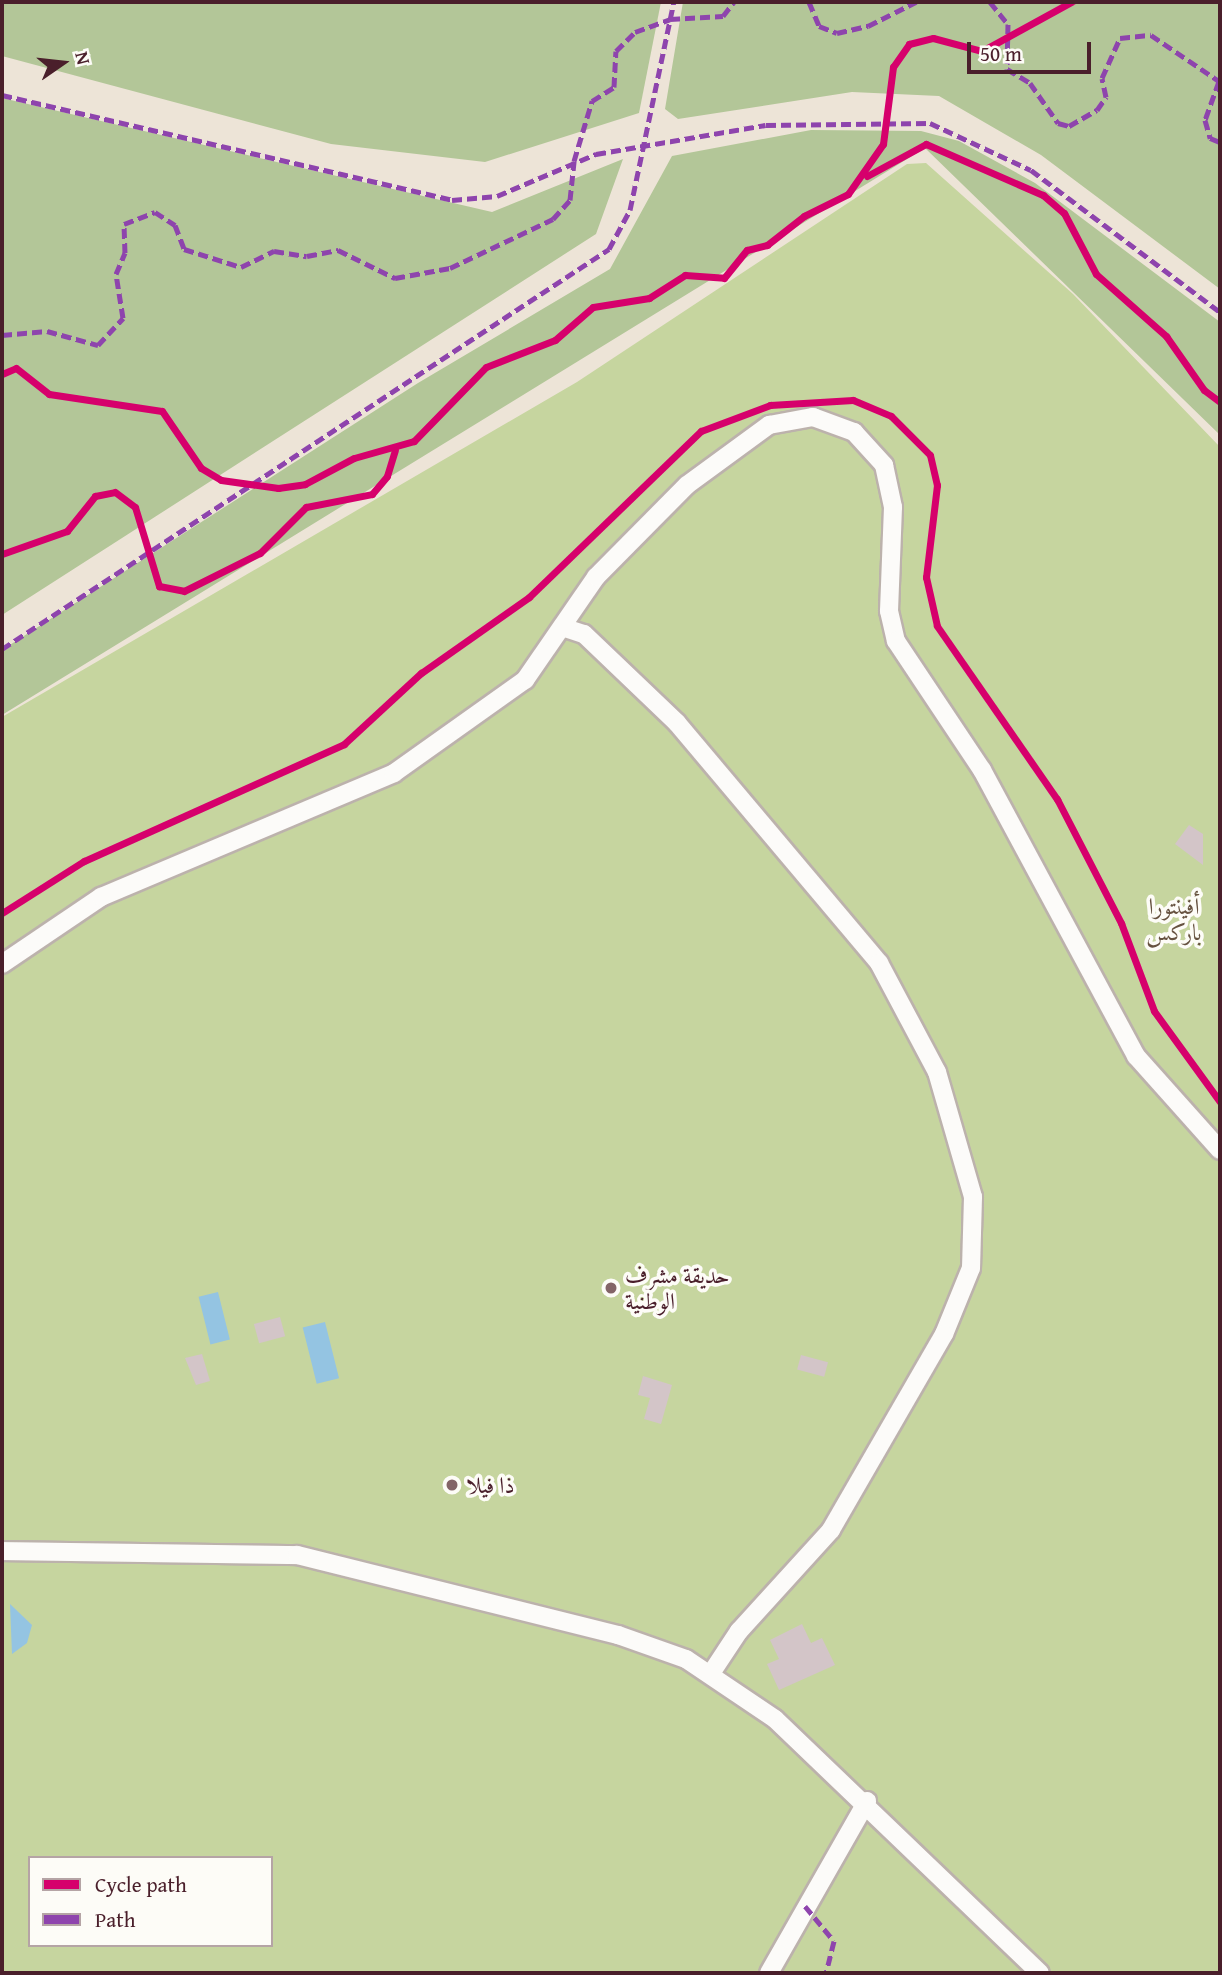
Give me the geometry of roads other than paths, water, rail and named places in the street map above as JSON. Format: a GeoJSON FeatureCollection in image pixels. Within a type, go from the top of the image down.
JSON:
{"type":"FeatureCollection","features":[{"type":"Feature","properties":{"kind":"street"},"geometry":{"type":"LineString","coordinates":[[2,964],[101,897],[381,781],[515,689],[639,528],[750,436],[801,417],[854,432],[884,465],[891,486],[889,611],[896,641],[982,770],[1136,1056],[1220,1150]]}},
{"type":"Feature","properties":{"kind":"street"},"geometry":{"type":"LineString","coordinates":[[562,626],[584,634],[668,713],[879,963],[937,1072],[973,1197],[971,1268],[950,1324],[831,1530],[739,1631],[712,1672]]}},
{"type":"Feature","properties":{"kind":"street"},"geometry":{"type":"LineString","coordinates":[[2,1552],[297,1555],[618,1635],[712,1672],[760,1706],[867,1801],[1040,1973]]}},
{"type":"Feature","properties":{"kind":"street"},"geometry":{"type":"LineString","coordinates":[[769,1973],[867,1801]]}},
{"type":"Feature","properties":{"kind":"water"},"geometry":{"type":"Polygon","coordinates":[[[218,1292],[230,1340],[210,1344],[199,1297],[218,1292]]]}},
{"type":"Feature","properties":{"kind":"water"},"geometry":{"type":"Polygon","coordinates":[[[325,1322],[339,1378],[317,1384],[303,1328],[325,1322]]]}},
{"type":"Feature","properties":{"kind":"water"},"geometry":{"type":"Polygon","coordinates":[[[10,1604],[32,1625],[27,1643],[12,1654],[10,1604]]]}},
{"type":"Feature","properties":{"kind":"place","name":"حديقة مشرف الوطنية"},"geometry":{"type":"Point","coordinates":[611,1288]}},
{"type":"Feature","properties":{"kind":"place","name":"ذا فيلا"},"geometry":{"type":"Point","coordinates":[452,1485]}},
{"type":"Feature","properties":{"kind":"park label","name":"أفينتورا باركس"},"geometry":{"type":"Point","coordinates":[1174,919]}}]}
